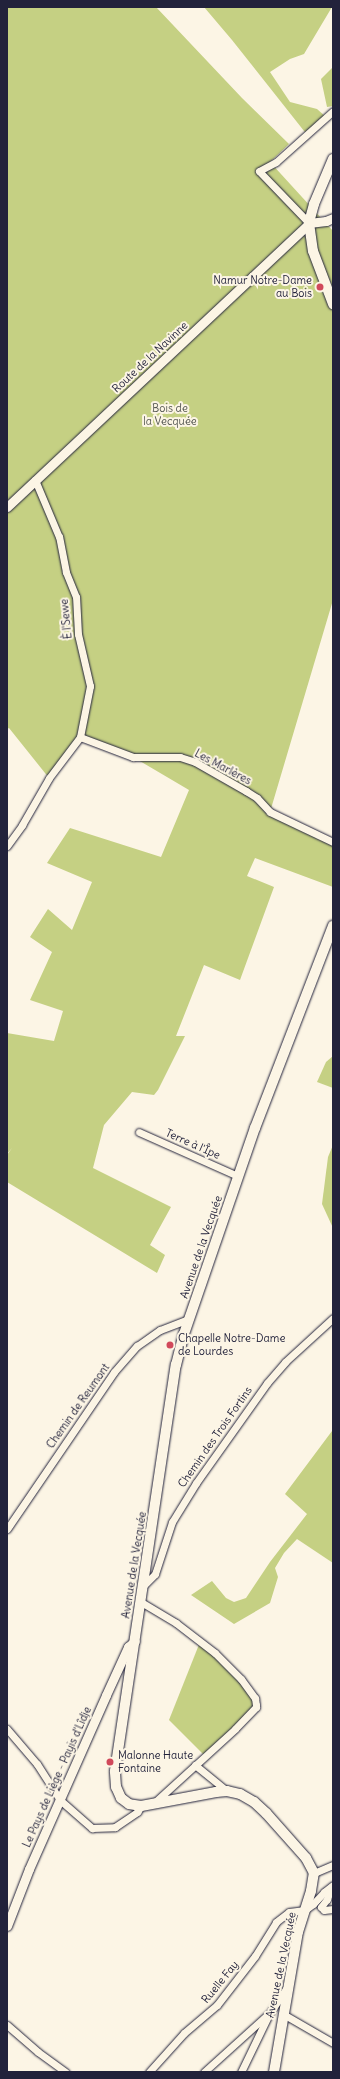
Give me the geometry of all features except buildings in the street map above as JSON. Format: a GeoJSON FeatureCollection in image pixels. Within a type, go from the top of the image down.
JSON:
{"type":"FeatureCollection","features":[{"type":"Feature","properties":{"kind":"main road"},"geometry":{"type":"LineString","coordinates":[[333,159],[314,204],[309,223],[313,251],[333,304]]}},
{"type":"Feature","properties":{"kind":"main road","name":"Avenue de la Vecquée"},"geometry":{"type":"LineString","coordinates":[[274,2072],[283,2014],[291,1982],[298,1932],[314,1874],[306,1858],[266,1813],[254,1802],[240,1794],[227,1791],[152,1805],[141,1806],[130,1804],[121,1798],[116,1787],[115,1771],[176,1365],[189,1319],[255,1128],[333,926]]}},
{"type":"Feature","properties":{"kind":"street"},"geometry":{"type":"LineString","coordinates":[[333,111],[276,162],[259,171],[309,223],[333,218]]}},
{"type":"Feature","properties":{"kind":"street","name":"Route de la Navinne"},"geometry":{"type":"LineString","coordinates":[[7,508],[309,223]]}},
{"type":"Feature","properties":{"kind":"street","name":"È l'Sewe"},"geometry":{"type":"LineString","coordinates":[[36,480],[59,537],[62,559],[76,597],[78,634],[90,686],[80,737]]}},
{"type":"Feature","properties":{"kind":"street"},"geometry":{"type":"LineString","coordinates":[[7,846],[22,825],[49,778],[80,737]]}},
{"type":"Feature","properties":{"kind":"street","name":"Les Marlères"},"geometry":{"type":"LineString","coordinates":[[80,737],[133,757],[180,757],[195,762],[246,791],[256,798],[270,812],[333,842]]}},
{"type":"Feature","properties":{"kind":"street","name":"Terre à l'Îpe"},"geometry":{"type":"LineString","coordinates":[[139,1132],[238,1176]]}},
{"type":"Feature","properties":{"kind":"street","name":"Chemin des Trois Fortins"},"geometry":{"type":"LineString","coordinates":[[143,1586],[155,1574],[172,1522],[196,1483],[267,1383],[285,1362],[333,1318]]}},
{"type":"Feature","properties":{"kind":"street","name":"Chemin de Reumont"},"geometry":{"type":"LineString","coordinates":[[7,1529],[114,1372],[137,1346],[160,1330],[189,1319]]}},
{"type":"Feature","properties":{"kind":"street"},"geometry":{"type":"LineString","coordinates":[[141,1602],[176,1623],[215,1653],[241,1680],[255,1698],[256,1707],[152,1805]]}},
{"type":"Feature","properties":{"kind":"street","name":"Le Pays de Liège - Payis d'Lîdje"},"geometry":{"type":"LineString","coordinates":[[7,1926],[60,1800],[128,1647],[135,1641]]}},
{"type":"Feature","properties":{"kind":"street"},"geometry":{"type":"LineString","coordinates":[[7,1729],[37,1764],[60,1800],[74,1814],[92,1828],[115,1827],[137,1812],[141,1806]]}},
{"type":"Feature","properties":{"kind":"street"},"geometry":{"type":"LineString","coordinates":[[195,1765],[227,1791]]}},
{"type":"Feature","properties":{"kind":"street"},"geometry":{"type":"LineString","coordinates":[[314,1874],[333,1865]]}},
{"type":"Feature","properties":{"kind":"street"},"geometry":{"type":"LineString","coordinates":[[305,1910],[332,1886]]}},
{"type":"Feature","properties":{"kind":"street"},"geometry":{"type":"LineString","coordinates":[[332,1886],[327,1899],[321,1907],[324,1910],[333,1909]]}},
{"type":"Feature","properties":{"kind":"street","name":"Ruelle Fay"},"geometry":{"type":"LineString","coordinates":[[149,2072],[184,2033],[217,2005],[255,1956],[276,1922],[289,1912],[305,1910]]}},
{"type":"Feature","properties":{"kind":"street"},"geometry":{"type":"LineString","coordinates":[[241,2072],[268,2014],[291,1982]]}},
{"type":"Feature","properties":{"kind":"street"},"geometry":{"type":"LineString","coordinates":[[204,2072],[268,2014]]}},
{"type":"Feature","properties":{"kind":"street"},"geometry":{"type":"LineString","coordinates":[[283,2014],[333,2043]]}},
{"type":"Feature","properties":{"kind":"street"},"geometry":{"type":"LineString","coordinates":[[7,2025],[38,2052],[66,2072]]}},
{"type":"Feature","properties":{"kind":"green space","name":"Bois de la Vecquée"},"geometry":{"type":"Polygon","coordinates":[[[7,7],[156,7],[242,98],[289,144],[270,162],[333,231],[333,600],[270,812],[333,842],[333,887],[255,858],[247,876],[274,887],[240,980],[204,965],[176,1036],[185,1036],[158,1090],[154,1095],[132,1092],[104,1125],[93,1168],[171,1207],[150,1245],[165,1255],[157,1273],[7,1182],[7,1155],[12,1148],[7,1154],[7,1033],[54,1041],[63,1011],[30,1000],[52,952],[30,937],[48,909],[72,930],[92,882],[47,863],[70,828],[161,857],[189,790],[133,757],[80,737],[49,778],[9,728],[7,729],[7,7]]]}},
{"type":"Feature","properties":{"kind":"green space"},"geometry":{"type":"Polygon","coordinates":[[[204,7],[332,7],[304,54],[290,59],[270,72],[290,102],[317,109],[326,117],[308,136],[232,40],[204,7]]]}},
{"type":"Feature","properties":{"kind":"green space"},"geometry":{"type":"Polygon","coordinates":[[[333,67],[333,106],[327,107],[321,79],[333,67]]]}},
{"type":"Feature","properties":{"kind":"green space"},"geometry":{"type":"Polygon","coordinates":[[[333,1056],[333,1088],[317,1082],[326,1062],[333,1056]]]}},
{"type":"Feature","properties":{"kind":"green space"},"geometry":{"type":"Polygon","coordinates":[[[333,1145],[333,1228],[322,1204],[328,1157],[333,1145]]]}},
{"type":"Feature","properties":{"kind":"green space"},"geometry":{"type":"Polygon","coordinates":[[[332,1431],[333,1563],[297,1539],[284,1553],[275,1568],[278,1577],[270,1603],[234,1624],[191,1595],[212,1581],[226,1598],[234,1602],[246,1598],[270,1562],[307,1514],[285,1494],[332,1431]]]}},
{"type":"Feature","properties":{"kind":"green space"},"geometry":{"type":"Polygon","coordinates":[[[200,1642],[241,1679],[256,1707],[204,1755],[169,1720],[200,1642]]]}},
{"type":"Feature","properties":{"kind":"place","name":"Namur Notre-Dame au Bois"},"geometry":{"type":"Point","coordinates":[320,287]}},
{"type":"Feature","properties":{"kind":"place","name":"Chapelle Notre-Dame de Lourdes"},"geometry":{"type":"Point","coordinates":[170,1345]}},
{"type":"Feature","properties":{"kind":"place","name":"Malonne Haute Fontaine"},"geometry":{"type":"Point","coordinates":[110,1762]}}]}
